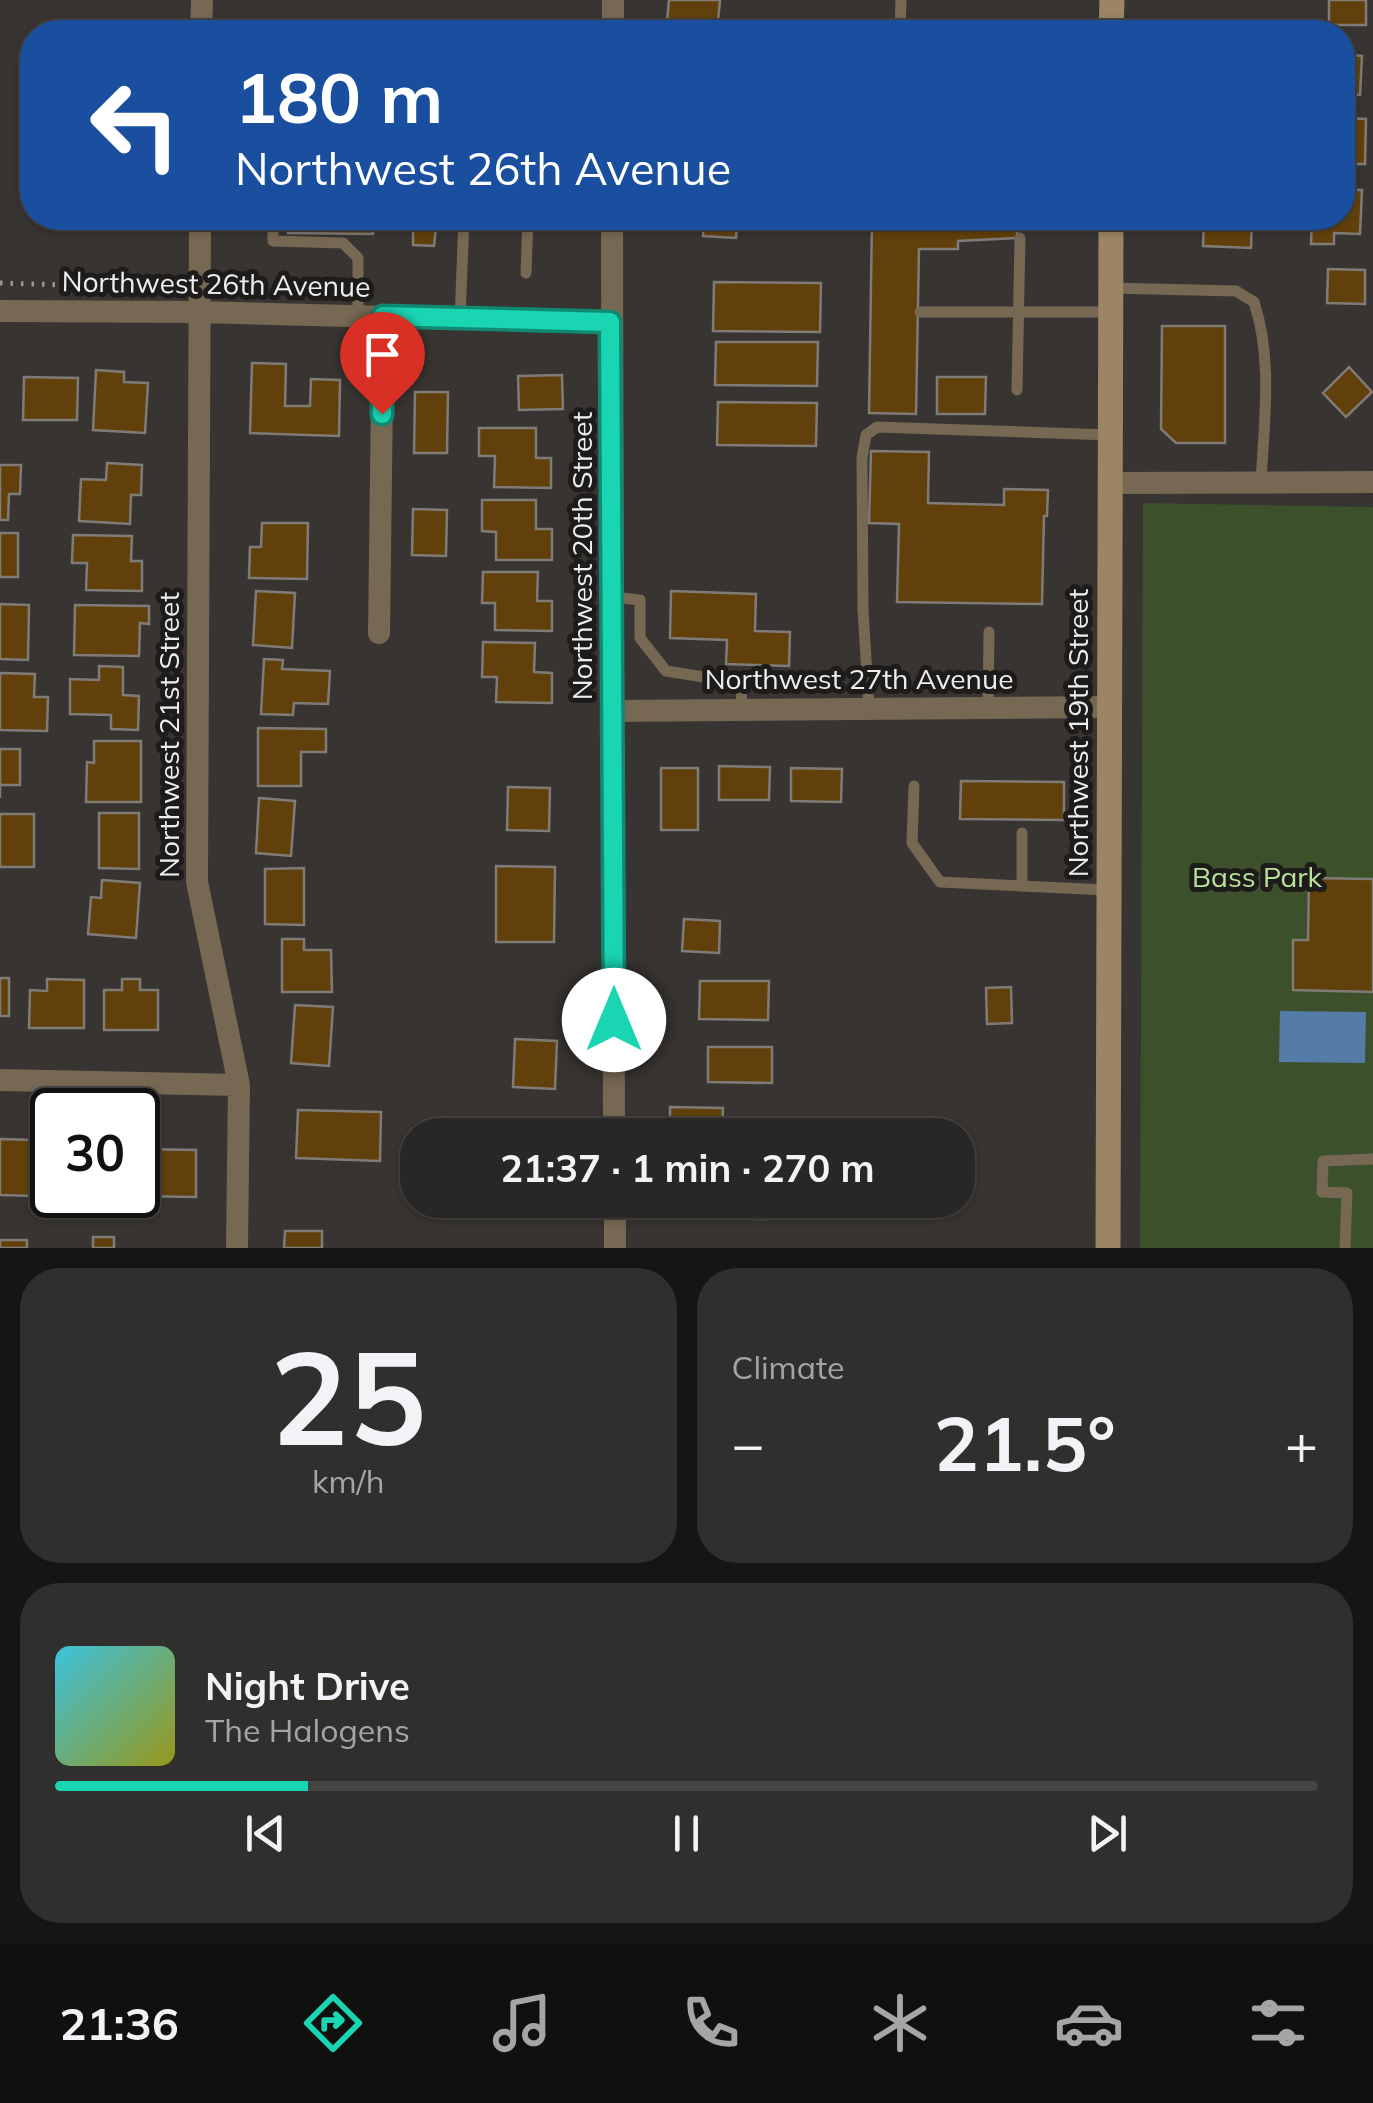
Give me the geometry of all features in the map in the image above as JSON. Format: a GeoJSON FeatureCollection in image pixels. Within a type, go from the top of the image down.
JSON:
{"type":"FeatureCollection","features":[{"type":"Feature","properties":{"kind":"street","name":"Northwest 21st Street"},"geometry":{"type":"LineString","coordinates":[[200,230],[197,882],[239,1085],[236,1248]]}},
{"type":"Feature","properties":{"kind":"street","name":"Northwest 20th Street"},"geometry":{"type":"LineString","coordinates":[[612,230],[614,1118]]}},
{"type":"Feature","properties":{"kind":"street","name":"Northwest 19th Street"},"geometry":{"type":"LineString","coordinates":[[1108,1248],[1111,230]]}},
{"type":"Feature","properties":{"kind":"street","name":"Northwest 26th Avenue"},"geometry":{"type":"LineString","coordinates":[[0,311],[610,322]]}},
{"type":"Feature","properties":{"kind":"street"},"geometry":{"type":"LineString","coordinates":[[379,633],[383,316]]}},
{"type":"Feature","properties":{"kind":"street"},"geometry":{"type":"LineString","coordinates":[[1110,483],[1373,482]]}},
{"type":"Feature","properties":{"kind":"street","name":"Northwest 27th Avenue"},"geometry":{"type":"LineString","coordinates":[[612,711],[1107,708]]}},
{"type":"Feature","properties":{"kind":"street"},"geometry":{"type":"LineString","coordinates":[[0,1080],[239,1085]]}},
{"type":"Feature","properties":{"kind":"street"},"geometry":{"type":"LineString","coordinates":[[614,1218],[615,1248]]}},
{"type":"Feature","properties":{"kind":"lane"},"geometry":{"type":"LineString","coordinates":[[272,230],[272,241],[342,243],[358,258],[358,316]]}},
{"type":"Feature","properties":{"kind":"lane"},"geometry":{"type":"LineString","coordinates":[[460,318],[464,230]]}},
{"type":"Feature","properties":{"kind":"lane"},"geometry":{"type":"LineString","coordinates":[[526,273],[528,230]]}},
{"type":"Feature","properties":{"kind":"lane"},"geometry":{"type":"LineString","coordinates":[[1017,390],[1020,238]]}},
{"type":"Feature","properties":{"kind":"lane"},"geometry":{"type":"LineString","coordinates":[[920,312],[1020,312],[1110,300],[1236,292],[1254,302],[1262,325],[1266,363],[1261,482]]}},
{"type":"Feature","properties":{"kind":"lane"},"geometry":{"type":"LineString","coordinates":[[869,709],[862,609],[862,458],[866,435],[877,427],[1110,435]]}},
{"type":"Feature","properties":{"kind":"lane"},"geometry":{"type":"LineString","coordinates":[[612,597],[640,600],[640,638],[666,671],[742,682],[741,710]]}},
{"type":"Feature","properties":{"kind":"lane"},"geometry":{"type":"LineString","coordinates":[[988,708],[989,632]]}},
{"type":"Feature","properties":{"kind":"lane"},"geometry":{"type":"LineString","coordinates":[[914,786],[912,844],[940,882],[1107,890]]}},
{"type":"Feature","properties":{"kind":"lane"},"geometry":{"type":"LineString","coordinates":[[1022,833],[1022,886]]}},
{"type":"Feature","properties":{"kind":"lane"},"geometry":{"type":"LineString","coordinates":[[1345,1248],[1347,1193],[1322,1192],[1323,1161],[1373,1159]]}},
{"type":"Feature","properties":{"kind":"green space","name":"Bass Park"},"geometry":{"type":"Polygon","coordinates":[[[1143,503],[1373,507],[1373,1248],[1140,1248],[1143,503]]]}},
{"type":"Feature","properties":{"kind":"water"},"geometry":{"type":"Polygon","coordinates":[[[1280,1011],[1366,1012],[1365,1063],[1279,1062],[1280,1011]]]}},
{"type":"Feature","properties":{"kind":"building"},"geometry":{"type":"Polygon","coordinates":[[[669,0],[720,0],[718,20],[667,20],[669,0]]]}},
{"type":"Feature","properties":{"kind":"building"},"geometry":{"type":"Polygon","coordinates":[[[1329,0],[1366,0],[1366,25],[1355,25],[1355,20],[1329,20],[1329,0]]]}},
{"type":"Feature","properties":{"kind":"building"},"geometry":{"type":"Polygon","coordinates":[[[1355,55],[1362,56],[1360,95],[1355,95],[1355,55]]]}},
{"type":"Feature","properties":{"kind":"building"},"geometry":{"type":"Polygon","coordinates":[[[1355,118],[1366,119],[1365,164],[1355,164],[1355,118]]]}},
{"type":"Feature","properties":{"kind":"building"},"geometry":{"type":"Polygon","coordinates":[[[1355,190],[1362,190],[1360,234],[1334,233],[1334,244],[1311,244],[1312,230],[1355,230],[1355,190]]]}},
{"type":"Feature","properties":{"kind":"building"},"geometry":{"type":"Polygon","coordinates":[[[288,230],[373,230],[373,234],[288,230]]]}},
{"type":"Feature","properties":{"kind":"building"},"geometry":{"type":"Polygon","coordinates":[[[413,230],[436,230],[434,246],[413,245],[413,230]]]}},
{"type":"Feature","properties":{"kind":"building"},"geometry":{"type":"Polygon","coordinates":[[[703,230],[737,230],[736,238],[703,236],[703,230]]]}},
{"type":"Feature","properties":{"kind":"building"},"geometry":{"type":"Polygon","coordinates":[[[872,230],[1017,230],[1017,238],[958,241],[958,249],[919,249],[916,414],[869,413],[872,230]]]}},
{"type":"Feature","properties":{"kind":"building"},"geometry":{"type":"Polygon","coordinates":[[[1204,230],[1252,230],[1251,248],[1203,246],[1204,230]]]}},
{"type":"Feature","properties":{"kind":"building"},"geometry":{"type":"Polygon","coordinates":[[[1328,269],[1365,270],[1365,304],[1327,303],[1328,269]]]}},
{"type":"Feature","properties":{"kind":"building"},"geometry":{"type":"Polygon","coordinates":[[[714,282],[821,283],[820,332],[713,331],[714,282]]]}},
{"type":"Feature","properties":{"kind":"building"},"geometry":{"type":"Polygon","coordinates":[[[1162,326],[1225,326],[1225,443],[1176,443],[1161,429],[1162,326]]]}},
{"type":"Feature","properties":{"kind":"building"},"geometry":{"type":"Polygon","coordinates":[[[716,342],[818,342],[817,386],[715,385],[716,342]]]}},
{"type":"Feature","properties":{"kind":"building"},"geometry":{"type":"Polygon","coordinates":[[[252,363],[286,364],[285,406],[310,406],[311,379],[340,380],[339,436],[250,433],[252,363]]]}},
{"type":"Feature","properties":{"kind":"building"},"geometry":{"type":"Polygon","coordinates":[[[1349,367],[1372,392],[1346,417],[1323,393],[1349,367]]]}},
{"type":"Feature","properties":{"kind":"building"},"geometry":{"type":"Polygon","coordinates":[[[96,370],[124,372],[124,382],[148,383],[145,433],[93,430],[96,370]]]}},
{"type":"Feature","properties":{"kind":"building"},"geometry":{"type":"Polygon","coordinates":[[[562,375],[563,409],[519,410],[518,376],[562,375]]]}},
{"type":"Feature","properties":{"kind":"building"},"geometry":{"type":"Polygon","coordinates":[[[24,377],[78,378],[77,420],[23,420],[24,377]]]}},
{"type":"Feature","properties":{"kind":"building"},"geometry":{"type":"Polygon","coordinates":[[[937,377],[986,377],[985,414],[937,414],[937,377]]]}},
{"type":"Feature","properties":{"kind":"building"},"geometry":{"type":"Polygon","coordinates":[[[415,392],[448,392],[447,453],[414,453],[415,392]]]}},
{"type":"Feature","properties":{"kind":"building"},"geometry":{"type":"Polygon","coordinates":[[[718,402],[817,403],[816,446],[717,445],[718,402]]]}},
{"type":"Feature","properties":{"kind":"building"},"geometry":{"type":"Polygon","coordinates":[[[479,428],[536,428],[536,458],[551,458],[551,488],[494,487],[495,456],[479,456],[479,428]]]}},
{"type":"Feature","properties":{"kind":"building"},"geometry":{"type":"Polygon","coordinates":[[[871,451],[929,452],[928,503],[1004,505],[1004,489],[1048,490],[1042,604],[897,602],[899,524],[869,523],[871,451]]]}},
{"type":"Feature","properties":{"kind":"building"},"geometry":{"type":"Polygon","coordinates":[[[107,463],[142,465],[141,495],[131,495],[130,524],[79,521],[81,479],[106,480],[107,463]]]}},
{"type":"Feature","properties":{"kind":"building"},"geometry":{"type":"Polygon","coordinates":[[[0,465],[21,465],[20,494],[9,494],[8,520],[0,520],[0,465]]]}},
{"type":"Feature","properties":{"kind":"building"},"geometry":{"type":"Polygon","coordinates":[[[482,500],[536,500],[536,529],[552,529],[552,560],[496,560],[496,532],[482,531],[482,500]]]}},
{"type":"Feature","properties":{"kind":"building"},"geometry":{"type":"Polygon","coordinates":[[[413,509],[447,510],[446,556],[412,555],[413,509]]]}},
{"type":"Feature","properties":{"kind":"building"},"geometry":{"type":"Polygon","coordinates":[[[262,523],[308,523],[307,579],[249,578],[250,547],[261,547],[262,523]]]}},
{"type":"Feature","properties":{"kind":"building"},"geometry":{"type":"Polygon","coordinates":[[[0,533],[18,533],[18,577],[0,577],[0,533]]]}},
{"type":"Feature","properties":{"kind":"building"},"geometry":{"type":"Polygon","coordinates":[[[73,535],[132,536],[131,561],[142,561],[142,591],[86,590],[87,563],[72,563],[73,535]]]}},
{"type":"Feature","properties":{"kind":"building"},"geometry":{"type":"Polygon","coordinates":[[[483,572],[538,572],[537,601],[552,601],[552,631],[495,630],[495,603],[482,603],[483,572]]]}},
{"type":"Feature","properties":{"kind":"building"},"geometry":{"type":"Polygon","coordinates":[[[256,591],[295,593],[292,648],[253,645],[256,591]]]}},
{"type":"Feature","properties":{"kind":"building"},"geometry":{"type":"Polygon","coordinates":[[[671,591],[756,594],[755,631],[790,632],[789,666],[726,664],[727,640],[670,638],[671,591]]]}},
{"type":"Feature","properties":{"kind":"building"},"geometry":{"type":"Polygon","coordinates":[[[0,604],[29,605],[28,660],[0,659],[0,604]]]}},
{"type":"Feature","properties":{"kind":"building"},"geometry":{"type":"Polygon","coordinates":[[[75,605],[149,606],[149,624],[140,623],[139,656],[74,655],[75,605]]]}},
{"type":"Feature","properties":{"kind":"building"},"geometry":{"type":"Polygon","coordinates":[[[483,642],[535,643],[534,672],[552,673],[552,703],[496,702],[497,677],[482,677],[483,642]]]}},
{"type":"Feature","properties":{"kind":"building"},"geometry":{"type":"Polygon","coordinates":[[[264,659],[283,660],[282,669],[330,671],[328,704],[294,703],[293,715],[261,714],[264,659]]]}},
{"type":"Feature","properties":{"kind":"building"},"geometry":{"type":"Polygon","coordinates":[[[99,666],[123,667],[123,695],[139,696],[138,730],[111,729],[111,715],[70,714],[70,679],[99,680],[99,666]]]}},
{"type":"Feature","properties":{"kind":"building"},"geometry":{"type":"Polygon","coordinates":[[[0,673],[35,674],[34,697],[48,697],[47,731],[0,730],[0,673]]]}},
{"type":"Feature","properties":{"kind":"building"},"geometry":{"type":"Polygon","coordinates":[[[258,728],[326,729],[326,752],[301,752],[301,786],[258,786],[258,728]]]}},
{"type":"Feature","properties":{"kind":"building"},"geometry":{"type":"Polygon","coordinates":[[[94,741],[141,741],[141,802],[86,802],[87,762],[94,763],[94,741]]]}},
{"type":"Feature","properties":{"kind":"building"},"geometry":{"type":"Polygon","coordinates":[[[0,749],[20,749],[20,785],[0,785],[0,749]]]}},
{"type":"Feature","properties":{"kind":"building"},"geometry":{"type":"Polygon","coordinates":[[[719,766],[770,767],[769,800],[719,800],[719,766]]]}},
{"type":"Feature","properties":{"kind":"building"},"geometry":{"type":"Polygon","coordinates":[[[661,768],[698,768],[698,830],[661,830],[661,768]]]}},
{"type":"Feature","properties":{"kind":"building"},"geometry":{"type":"Polygon","coordinates":[[[791,768],[842,769],[841,802],[791,801],[791,768]]]}},
{"type":"Feature","properties":{"kind":"building"},"geometry":{"type":"Polygon","coordinates":[[[961,781],[1064,782],[1064,820],[960,819],[961,781]]]}},
{"type":"Feature","properties":{"kind":"building"},"geometry":{"type":"Polygon","coordinates":[[[508,787],[550,788],[549,831],[507,830],[508,787]]]}},
{"type":"Feature","properties":{"kind":"building"},"geometry":{"type":"Polygon","coordinates":[[[259,798],[295,801],[291,856],[256,853],[259,798]]]}},
{"type":"Feature","properties":{"kind":"building"},"geometry":{"type":"Polygon","coordinates":[[[99,813],[139,813],[139,869],[99,868],[99,813]]]}},
{"type":"Feature","properties":{"kind":"building"},"geometry":{"type":"Polygon","coordinates":[[[0,814],[34,814],[34,867],[0,867],[0,814]]]}},
{"type":"Feature","properties":{"kind":"building"},"geometry":{"type":"Polygon","coordinates":[[[496,866],[555,867],[554,942],[496,942],[496,866]]]}},
{"type":"Feature","properties":{"kind":"building"},"geometry":{"type":"Polygon","coordinates":[[[304,868],[304,925],[265,924],[265,869],[304,868]]]}},
{"type":"Feature","properties":{"kind":"building"},"geometry":{"type":"Polygon","coordinates":[[[1309,878],[1373,879],[1373,992],[1293,990],[1293,940],[1308,940],[1309,878]]]}},
{"type":"Feature","properties":{"kind":"building"},"geometry":{"type":"Polygon","coordinates":[[[102,880],[140,883],[136,938],[88,934],[91,897],[101,898],[102,880]]]}},
{"type":"Feature","properties":{"kind":"building"},"geometry":{"type":"Polygon","coordinates":[[[684,919],[720,921],[719,953],[682,951],[684,919]]]}},
{"type":"Feature","properties":{"kind":"building"},"geometry":{"type":"Polygon","coordinates":[[[282,939],[304,939],[304,950],[331,950],[332,992],[282,992],[282,939]]]}},
{"type":"Feature","properties":{"kind":"building"},"geometry":{"type":"Polygon","coordinates":[[[0,978],[9,978],[9,1016],[0,1016],[0,978]]]}},
{"type":"Feature","properties":{"kind":"building"},"geometry":{"type":"Polygon","coordinates":[[[47,979],[84,980],[84,1028],[29,1028],[30,990],[47,991],[47,979]]]}},
{"type":"Feature","properties":{"kind":"building"},"geometry":{"type":"Polygon","coordinates":[[[122,979],[140,979],[140,990],[158,990],[158,1030],[104,1030],[104,990],[122,990],[122,979]]]}},
{"type":"Feature","properties":{"kind":"building"},"geometry":{"type":"Polygon","coordinates":[[[700,981],[769,981],[768,1020],[699,1019],[700,981]]]}},
{"type":"Feature","properties":{"kind":"building"},"geometry":{"type":"Polygon","coordinates":[[[1011,987],[1012,1023],[987,1024],[986,988],[1011,987]]]}},
{"type":"Feature","properties":{"kind":"building"},"geometry":{"type":"Polygon","coordinates":[[[295,1005],[333,1007],[329,1066],[291,1063],[295,1005]]]}},
{"type":"Feature","properties":{"kind":"building"},"geometry":{"type":"Polygon","coordinates":[[[515,1039],[557,1041],[555,1089],[513,1087],[515,1039]]]}},
{"type":"Feature","properties":{"kind":"building"},"geometry":{"type":"Polygon","coordinates":[[[708,1047],[772,1047],[772,1083],[708,1082],[708,1047]]]}},
{"type":"Feature","properties":{"kind":"building"},"geometry":{"type":"Polygon","coordinates":[[[670,1107],[723,1108],[723,1118],[670,1118],[670,1107]]]}},
{"type":"Feature","properties":{"kind":"building"},"geometry":{"type":"Polygon","coordinates":[[[298,1110],[381,1112],[380,1161],[296,1158],[298,1110]]]}},
{"type":"Feature","properties":{"kind":"building"},"geometry":{"type":"Polygon","coordinates":[[[0,1139],[30,1140],[30,1196],[0,1195],[0,1139]]]}},
{"type":"Feature","properties":{"kind":"building"},"geometry":{"type":"Polygon","coordinates":[[[160,1149],[196,1150],[196,1197],[160,1196],[160,1149]]]}},
{"type":"Feature","properties":{"kind":"building"},"geometry":{"type":"Polygon","coordinates":[[[285,1231],[322,1231],[322,1248],[284,1248],[285,1231]]]}},
{"type":"Feature","properties":{"kind":"building"},"geometry":{"type":"Polygon","coordinates":[[[93,1237],[114,1237],[114,1248],[93,1248],[93,1237]]]}},
{"type":"Feature","properties":{"kind":"building"},"geometry":{"type":"Polygon","coordinates":[[[0,1240],[27,1240],[27,1248],[0,1248],[0,1240]]]}},
{"type":"Feature","properties":{"kind":"route"},"geometry":{"type":"LineString","coordinates":[[382,414],[383,316],[610,322],[614,1020]]}}]}
